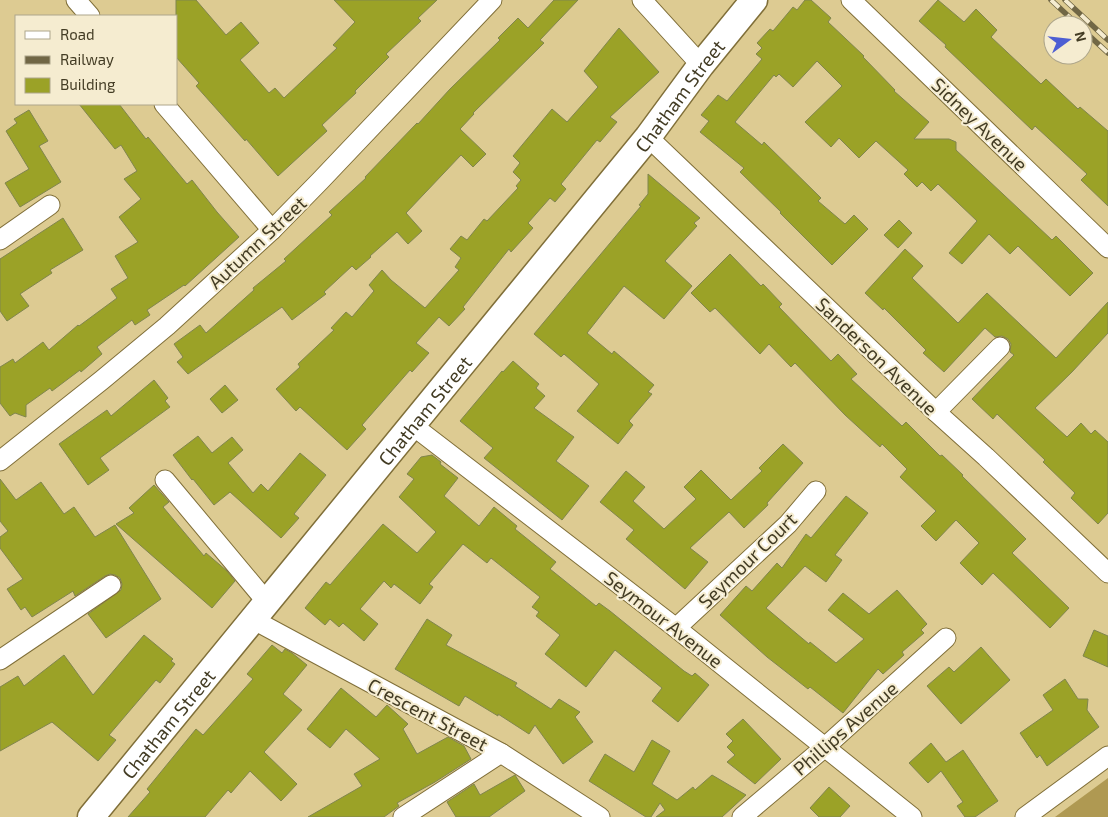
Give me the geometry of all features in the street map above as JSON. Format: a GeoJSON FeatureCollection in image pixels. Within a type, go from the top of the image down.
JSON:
{"type":"FeatureCollection","features":[{"type":"Feature","properties":{"kind":"main road","name":"Chatham Street"},"geometry":{"type":"LineString","coordinates":[[91,817],[648,137],[754,0]]}},
{"type":"Feature","properties":{"kind":"street"},"geometry":{"type":"LineString","coordinates":[[76,0],[89,15]]}},
{"type":"Feature","properties":{"kind":"street","name":"Autumn Street"},"geometry":{"type":"LineString","coordinates":[[0,461],[167,326],[272,230],[492,0]]}},
{"type":"Feature","properties":{"kind":"street"},"geometry":{"type":"LineString","coordinates":[[642,0],[702,65]]}},
{"type":"Feature","properties":{"kind":"street","name":"Sidney Avenue"},"geometry":{"type":"LineString","coordinates":[[852,0],[1108,248]]}},
{"type":"Feature","properties":{"kind":"street"},"geometry":{"type":"LineString","coordinates":[[165,105],[272,230]]}},
{"type":"Feature","properties":{"kind":"street","name":"Sanderson Avenue"},"geometry":{"type":"LineString","coordinates":[[648,137],[1108,573]]}},
{"type":"Feature","properties":{"kind":"street"},"geometry":{"type":"LineString","coordinates":[[0,240],[50,206]]}},
{"type":"Feature","properties":{"kind":"street"},"geometry":{"type":"LineString","coordinates":[[936,412],[1000,347]]}},
{"type":"Feature","properties":{"kind":"street","name":"Seymour Avenue"},"geometry":{"type":"LineString","coordinates":[[412,425],[676,628],[912,817]]}},
{"type":"Feature","properties":{"kind":"street"},"geometry":{"type":"LineString","coordinates":[[165,480],[259,610]]}},
{"type":"Feature","properties":{"kind":"street","name":"Seymour Court"},"geometry":{"type":"LineString","coordinates":[[676,628],[788,524],[816,491]]}},
{"type":"Feature","properties":{"kind":"street"},"geometry":{"type":"LineString","coordinates":[[0,660],[111,586]]}},
{"type":"Feature","properties":{"kind":"street","name":"Crescent Street"},"geometry":{"type":"LineString","coordinates":[[259,610],[501,753],[600,817]]}},
{"type":"Feature","properties":{"kind":"street","name":"Phillips Avenue"},"geometry":{"type":"LineString","coordinates":[[742,817],[946,638]]}},
{"type":"Feature","properties":{"kind":"street"},"geometry":{"type":"LineString","coordinates":[[403,817],[501,753]]}},
{"type":"Feature","properties":{"kind":"street"},"geometry":{"type":"LineString","coordinates":[[1025,817],[1108,756]]}},
{"type":"Feature","properties":{"kind":"shaded area"},"geometry":{"type":"Polygon","coordinates":[[[1108,778],[1108,817],[1055,817],[1108,778]]]}},
{"type":"Feature","properties":{"kind":"building"},"geometry":{"type":"Polygon","coordinates":[[[176,0],[196,0],[226,35],[241,22],[259,43],[240,60],[269,93],[275,88],[284,98],[337,48],[333,45],[355,22],[334,0],[437,0],[418,18],[421,21],[386,54],[389,57],[355,91],[356,93],[322,125],[327,131],[278,176],[196,86],[199,83],[178,59],[178,15],[176,15],[176,0]]]}},
{"type":"Feature","properties":{"kind":"building"},"geometry":{"type":"Polygon","coordinates":[[[554,0],[578,0],[540,40],[544,43],[473,113],[460,129],[486,154],[473,167],[461,155],[406,213],[422,231],[408,244],[397,232],[356,270],[352,266],[324,292],[326,294],[292,320],[282,307],[188,374],[177,362],[183,357],[174,344],[200,325],[206,333],[254,290],[253,288],[286,261],[284,259],[332,215],[329,212],[366,178],[450,89],[500,40],[498,38],[518,18],[528,28],[554,0]]]}},
{"type":"Feature","properties":{"kind":"building"},"geometry":{"type":"Polygon","coordinates":[[[805,0],[811,0],[831,18],[828,22],[864,56],[894,91],[929,122],[914,139],[949,139],[956,142],[956,150],[1052,240],[1056,236],[1093,273],[1070,296],[1018,246],[1010,254],[989,234],[962,264],[949,253],[977,221],[938,184],[931,191],[922,182],[917,187],[904,174],[908,170],[876,141],[859,158],[839,138],[831,147],[805,122],[842,86],[817,61],[793,87],[779,74],[776,77],[774,75],[735,122],[762,145],[764,142],[821,198],[818,201],[845,224],[854,215],[868,229],[832,265],[740,172],[744,168],[700,132],[709,121],[701,115],[718,95],[727,101],[762,59],[756,54],[762,48],[757,43],[770,29],[773,31],[793,7],[797,10],[805,0]]]}},
{"type":"Feature","properties":{"kind":"building"},"geometry":{"type":"Polygon","coordinates":[[[938,0],[964,22],[976,9],[997,30],[991,37],[1041,84],[1046,79],[1078,109],[1080,107],[1108,131],[1108,206],[1081,180],[1087,174],[1035,126],[1032,130],[919,21],[938,0]]]}},
{"type":"Feature","properties":{"kind":"building"},"geometry":{"type":"Polygon","coordinates":[[[619,28],[659,72],[610,117],[617,122],[600,142],[597,140],[561,184],[566,189],[555,202],[550,198],[528,223],[533,228],[511,252],[509,249],[463,307],[465,309],[449,326],[439,317],[416,343],[429,353],[412,372],[410,370],[362,425],[366,429],[347,450],[300,407],[296,411],[276,389],[300,367],[298,364],[334,330],[331,328],[346,312],[352,317],[374,291],[369,285],[382,270],[391,280],[425,308],[459,270],[455,267],[461,258],[450,249],[461,236],[467,240],[484,219],[487,221],[518,188],[516,186],[521,180],[513,172],[520,163],[513,156],[552,109],[567,122],[598,87],[584,71],[619,28]]]}},
{"type":"Feature","properties":{"kind":"building"},"geometry":{"type":"Polygon","coordinates":[[[80,105],[120,105],[146,139],[148,137],[187,184],[192,180],[239,237],[185,286],[147,310],[150,315],[135,325],[132,320],[97,347],[102,354],[81,372],[80,370],[52,391],[50,388],[26,405],[26,417],[15,413],[10,416],[0,403],[0,367],[13,359],[15,363],[43,342],[49,350],[78,325],[117,298],[111,289],[128,278],[115,256],[138,242],[119,217],[141,199],[124,179],[137,171],[121,145],[115,149],[80,105]]]}},
{"type":"Feature","properties":{"kind":"building"},"geometry":{"type":"Polygon","coordinates":[[[29,110],[48,141],[39,146],[61,182],[20,207],[5,183],[29,169],[6,131],[17,123],[14,119],[29,110]]]}},
{"type":"Feature","properties":{"kind":"building"},"geometry":{"type":"Polygon","coordinates":[[[648,174],[700,218],[694,223],[697,226],[665,261],[692,286],[664,319],[624,286],[587,333],[612,354],[614,351],[654,385],[648,392],[652,394],[629,421],[633,425],[618,444],[577,411],[599,384],[564,354],[561,357],[534,334],[641,206],[639,205],[648,194],[648,174]]]}},
{"type":"Feature","properties":{"kind":"building"},"geometry":{"type":"Polygon","coordinates":[[[63,218],[83,250],[50,270],[52,273],[20,294],[29,306],[7,321],[0,311],[0,259],[63,218]]]}},
{"type":"Feature","properties":{"kind":"building"},"geometry":{"type":"Polygon","coordinates":[[[899,220],[912,233],[898,248],[884,235],[899,220]]]}},
{"type":"Feature","properties":{"kind":"building"},"geometry":{"type":"Polygon","coordinates":[[[905,249],[923,266],[912,278],[958,323],[987,293],[1056,358],[1108,302],[1108,333],[1035,408],[1067,437],[1081,423],[1091,434],[1095,430],[1108,442],[1108,513],[1098,524],[1071,498],[1075,493],[1043,462],[1045,460],[997,414],[993,419],[972,399],[1014,355],[1010,352],[1011,344],[1008,339],[1002,336],[995,337],[985,328],[944,372],[923,353],[926,350],[884,308],[883,310],[865,293],[905,249]]]}},
{"type":"Feature","properties":{"kind":"building"},"geometry":{"type":"Polygon","coordinates":[[[730,254],[761,286],[763,284],[782,304],[779,307],[831,361],[838,354],[857,374],[851,379],[902,426],[906,422],[940,456],[942,455],[963,475],[1026,539],[1012,553],[1069,608],[1050,628],[993,573],[982,585],[960,563],[979,543],[956,520],[936,541],[921,526],[936,511],[900,477],[907,469],[882,444],[880,447],[845,415],[795,363],[791,367],[769,344],[760,354],[715,308],[710,312],[691,293],[730,254]]]}},
{"type":"Feature","properties":{"kind":"building"},"geometry":{"type":"Polygon","coordinates":[[[513,361],[539,384],[536,388],[545,396],[534,408],[574,437],[556,461],[589,486],[562,520],[484,458],[493,448],[460,421],[502,371],[513,361]]]}},
{"type":"Feature","properties":{"kind":"building"},"geometry":{"type":"Polygon","coordinates":[[[154,380],[168,398],[165,401],[170,407],[100,458],[109,470],[88,485],[59,444],[107,410],[111,416],[154,380]]]}},
{"type":"Feature","properties":{"kind":"building"},"geometry":{"type":"Polygon","coordinates":[[[225,385],[238,400],[222,413],[210,399],[225,385]]]}},
{"type":"Feature","properties":{"kind":"building"},"geometry":{"type":"Polygon","coordinates":[[[198,436],[212,453],[232,437],[243,450],[228,463],[253,493],[261,484],[268,491],[300,453],[326,475],[294,514],[299,518],[281,538],[230,492],[214,505],[192,480],[173,455],[198,436]]]}},
{"type":"Feature","properties":{"kind":"building"},"geometry":{"type":"Polygon","coordinates":[[[783,444],[803,463],[767,503],[768,505],[744,528],[729,512],[690,548],[708,562],[685,589],[626,539],[634,530],[600,502],[626,471],[645,487],[633,501],[664,529],[696,499],[684,487],[701,470],[731,500],[762,471],[759,468],[783,444]]]}},
{"type":"Feature","properties":{"kind":"building"},"geometry":{"type":"Polygon","coordinates":[[[432,455],[458,478],[444,496],[479,526],[494,507],[517,526],[515,529],[556,562],[550,569],[596,606],[599,603],[610,611],[684,671],[692,676],[695,673],[709,685],[678,722],[652,701],[662,688],[615,650],[586,687],[545,654],[560,635],[536,616],[539,612],[532,607],[540,597],[491,558],[487,563],[463,544],[429,584],[433,587],[420,604],[394,584],[391,588],[384,581],[360,609],[378,624],[364,641],[343,623],[339,627],[330,619],[325,625],[305,608],[326,582],[330,585],[383,524],[417,553],[436,532],[399,497],[414,479],[407,474],[421,457],[432,455]]]}},
{"type":"Feature","properties":{"kind":"building"},"geometry":{"type":"Polygon","coordinates":[[[0,479],[16,500],[41,482],[64,514],[74,507],[95,537],[115,525],[161,599],[106,638],[88,614],[121,590],[120,578],[115,575],[105,576],[75,596],[73,591],[32,617],[25,607],[21,610],[7,589],[23,579],[0,548],[0,537],[8,531],[0,521],[0,479]]]}},
{"type":"Feature","properties":{"kind":"building"},"geometry":{"type":"Polygon","coordinates":[[[154,485],[169,502],[163,507],[204,556],[206,553],[227,571],[235,581],[212,608],[116,524],[134,513],[129,508],[154,485]]]}},
{"type":"Feature","properties":{"kind":"building"},"geometry":{"type":"Polygon","coordinates":[[[846,496],[868,513],[835,555],[842,560],[826,582],[805,566],[766,608],[809,644],[810,642],[836,663],[864,639],[828,610],[843,593],[869,614],[897,590],[927,624],[921,630],[924,633],[902,652],[904,655],[883,674],[878,669],[843,713],[767,657],[720,615],[746,586],[752,591],[777,563],[782,568],[806,534],[811,538],[846,496]]]}},
{"type":"Feature","properties":{"kind":"building"},"geometry":{"type":"Polygon","coordinates":[[[427,619],[452,635],[446,645],[517,683],[515,686],[551,709],[559,699],[580,712],[575,717],[593,742],[563,764],[535,725],[529,734],[465,696],[459,706],[395,669],[427,619]]]}},
{"type":"Feature","properties":{"kind":"building"},"geometry":{"type":"Polygon","coordinates":[[[1094,630],[1108,636],[1108,667],[1083,656],[1094,630]]]}},
{"type":"Feature","properties":{"kind":"building"},"geometry":{"type":"Polygon","coordinates":[[[144,635],[173,659],[171,661],[175,664],[160,683],[156,680],[109,735],[116,740],[98,761],[52,722],[0,751],[0,687],[18,676],[24,686],[64,655],[93,695],[144,635]]]}},
{"type":"Feature","properties":{"kind":"building"},"geometry":{"type":"Polygon","coordinates":[[[272,645],[282,653],[285,649],[292,653],[307,665],[283,694],[302,710],[264,752],[297,784],[281,801],[250,771],[231,793],[228,790],[205,817],[128,817],[150,792],[147,789],[196,729],[203,735],[253,679],[247,674],[272,645]]]}},
{"type":"Feature","properties":{"kind":"building"},"geometry":{"type":"Polygon","coordinates":[[[981,647],[1010,680],[961,724],[927,686],[949,667],[954,672],[981,647]]]}},
{"type":"Feature","properties":{"kind":"building"},"geometry":{"type":"Polygon","coordinates":[[[1065,679],[1078,699],[1088,699],[1087,710],[1099,727],[1047,766],[1040,755],[1037,758],[1020,733],[1053,710],[1043,695],[1065,679]]]}},
{"type":"Feature","properties":{"kind":"building"},"geometry":{"type":"Polygon","coordinates":[[[341,688],[376,717],[387,705],[408,724],[403,729],[417,754],[448,737],[464,746],[471,759],[397,803],[399,806],[384,817],[308,817],[362,786],[354,774],[380,759],[346,729],[330,748],[307,729],[341,688]]]}},
{"type":"Feature","properties":{"kind":"building"},"geometry":{"type":"Polygon","coordinates":[[[743,719],[781,759],[755,784],[727,762],[735,755],[727,747],[733,741],[726,734],[743,719]]]}},
{"type":"Feature","properties":{"kind":"building"},"geometry":{"type":"Polygon","coordinates":[[[652,740],[670,751],[652,784],[677,800],[693,787],[695,790],[712,775],[746,795],[722,817],[656,817],[665,810],[660,803],[651,817],[646,817],[589,781],[605,754],[634,772],[652,740]]]}},
{"type":"Feature","properties":{"kind":"building"},"geometry":{"type":"Polygon","coordinates":[[[931,743],[946,762],[963,750],[998,801],[975,817],[965,817],[957,806],[963,802],[941,771],[928,783],[909,763],[931,743]]]}},
{"type":"Feature","properties":{"kind":"building"},"geometry":{"type":"Polygon","coordinates":[[[515,775],[525,791],[489,817],[456,817],[447,802],[474,784],[480,795],[515,775]]]}},
{"type":"Feature","properties":{"kind":"building"},"geometry":{"type":"Polygon","coordinates":[[[829,787],[850,806],[840,817],[819,817],[810,808],[829,787]]]}},
{"type":"Feature","properties":{"kind":"railway"},"geometry":{"type":"LineString","coordinates":[[1051,0],[1067,15]]}},
{"type":"Feature","properties":{"kind":"railway"},"geometry":{"type":"LineString","coordinates":[[1065,0],[1108,40]]}},
{"type":"Feature","properties":{"kind":"railway"},"geometry":{"type":"LineString","coordinates":[[1093,39],[1108,53]]}}]}
